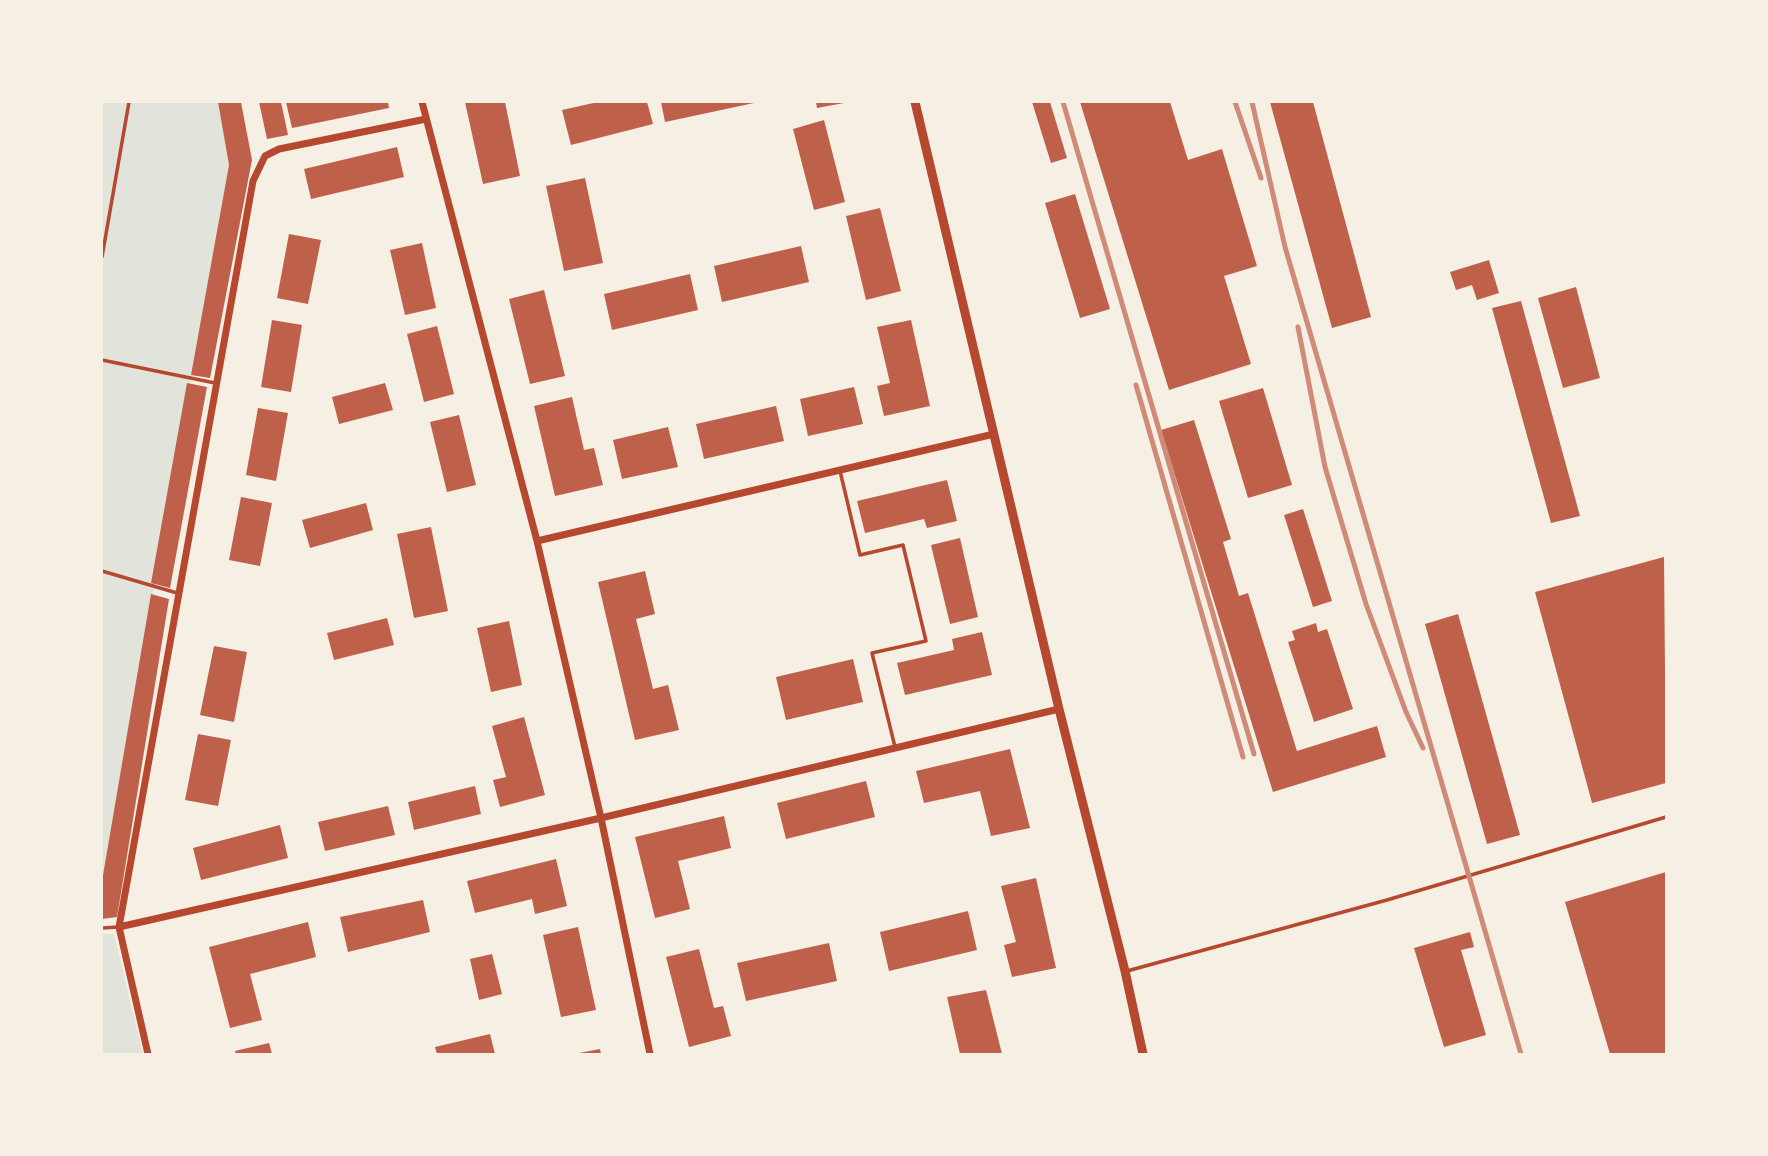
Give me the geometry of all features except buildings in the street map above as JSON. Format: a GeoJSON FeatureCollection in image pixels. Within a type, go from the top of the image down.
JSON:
{"type":"FeatureCollection","features":[{"type":"Feature","properties":{"kind":"street"},"geometry":{"type":"LineString","coordinates":[[422,102],[537,541],[601,818],[650,1055]]}},
{"type":"Feature","properties":{"kind":"street"},"geometry":{"type":"LineString","coordinates":[[915,102],[1143,1055]]}},
{"type":"Feature","properties":{"kind":"street"},"geometry":{"type":"LineString","coordinates":[[148,1055],[119,928],[215,383],[246,214],[258,166],[265,156],[279,149],[426,119]]}},
{"type":"Feature","properties":{"kind":"street"},"geometry":{"type":"LineString","coordinates":[[537,541],[994,434]]}},
{"type":"Feature","properties":{"kind":"street"},"geometry":{"type":"LineString","coordinates":[[119,928],[601,818],[1059,709]]}},
{"type":"Feature","properties":{"kind":"lane"},"geometry":{"type":"LineString","coordinates":[[102,257],[129,102]]}},
{"type":"Feature","properties":{"kind":"lane"},"geometry":{"type":"LineString","coordinates":[[102,360],[215,383]]}},
{"type":"Feature","properties":{"kind":"lane"},"geometry":{"type":"LineString","coordinates":[[839,469],[860,555],[903,545],[926,641],[873,653],[895,748]]}},
{"type":"Feature","properties":{"kind":"lane"},"geometry":{"type":"LineString","coordinates":[[102,571],[177,593]]}},
{"type":"Feature","properties":{"kind":"lane"},"geometry":{"type":"LineString","coordinates":[[1125,971],[1387,900],[1667,817]]}},
{"type":"Feature","properties":{"kind":"lane"},"geometry":{"type":"LineString","coordinates":[[102,928],[119,928]]}},
{"type":"Feature","properties":{"kind":"shaded area"},"geometry":{"type":"Polygon","coordinates":[[[102,102],[218,102],[229,165],[102,883],[102,102]]]}},
{"type":"Feature","properties":{"kind":"shaded area"},"geometry":{"type":"Polygon","coordinates":[[[102,934],[114,934],[143,1054],[102,1054],[102,934]]]}},
{"type":"Feature","properties":{"kind":"railway"},"geometry":{"type":"LineString","coordinates":[[1063,102],[1254,754]]}},
{"type":"Feature","properties":{"kind":"railway"},"geometry":{"type":"LineString","coordinates":[[1235,102],[1261,178]]}},
{"type":"Feature","properties":{"kind":"railway"},"geometry":{"type":"LineString","coordinates":[[1252,102],[1285,247],[1521,1054]]}},
{"type":"Feature","properties":{"kind":"railway"},"geometry":{"type":"LineString","coordinates":[[1298,327],[1325,467],[1366,604],[1406,712],[1423,748]]}},
{"type":"Feature","properties":{"kind":"railway"},"geometry":{"type":"LineString","coordinates":[[1136,385],[1243,757]]}}]}
